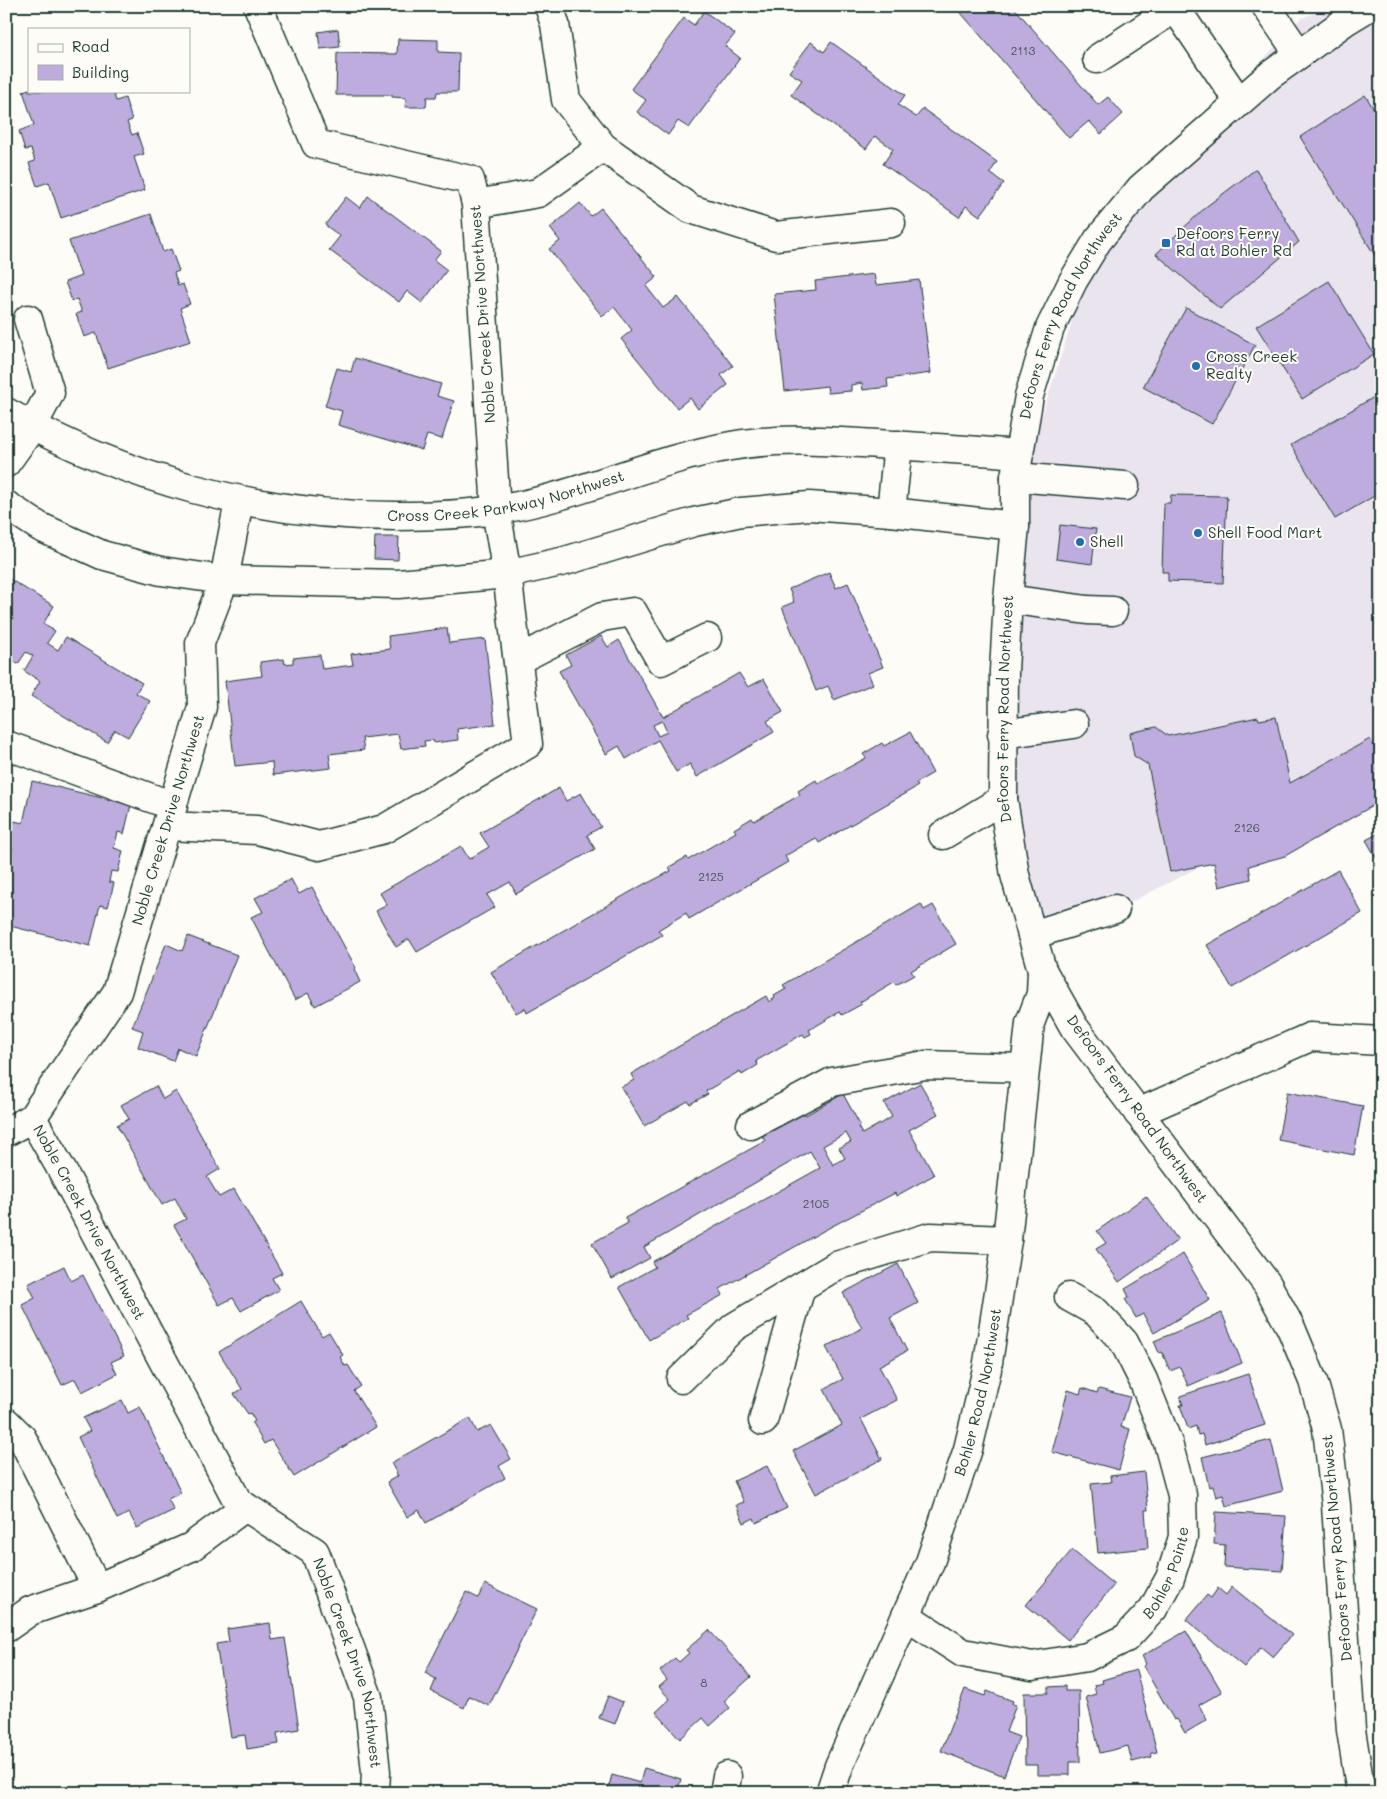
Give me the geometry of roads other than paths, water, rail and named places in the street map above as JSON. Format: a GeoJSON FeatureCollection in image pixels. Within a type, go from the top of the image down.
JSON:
{"type":"FeatureCollection","features":[{"type":"Feature","properties":{"kind":"street","name":"Noble Creek Drive Northwest"},"geometry":{"type":"LineString","coordinates":[[170,816],[257,830],[319,846],[384,829],[528,744],[507,574],[496,510],[476,204],[470,180],[316,144],[258,6]]}},
{"type":"Feature","properties":{"kind":"street"},"geometry":{"type":"LineString","coordinates":[[549,6],[556,24],[566,100],[603,147],[691,209],[776,236],[891,223]]}},
{"type":"Feature","properties":{"kind":"street"},"geometry":{"type":"LineString","coordinates":[[1266,6],[1300,54]]}},
{"type":"Feature","properties":{"kind":"street","name":"Defoors Ferry Road Northwest"},"geometry":{"type":"LineString","coordinates":[[1361,1793],[1350,1730],[1336,1505],[1327,1429],[1313,1381],[1291,1328],[1267,1284],[1074,1026],[1042,970],[1015,875],[1003,800],[1002,734],[1008,599],[1015,526],[1017,465],[1029,396],[1050,328],[1073,281],[1098,240],[1141,188],[1269,76],[1347,20],[1370,6]]}},
{"type":"Feature","properties":{"kind":"street"},"geometry":{"type":"LineString","coordinates":[[1097,59],[1174,7],[1239,102]]}},
{"type":"Feature","properties":{"kind":"street"},"geometry":{"type":"LineString","coordinates":[[476,204],[538,193],[603,147]]}},
{"type":"Feature","properties":{"kind":"street"},"geometry":{"type":"LineString","coordinates":[[6,463],[32,427],[50,393],[28,319]]}},
{"type":"Feature","properties":{"kind":"street","name":"Cross Creek Parkway Northwest"},"geometry":{"type":"LineString","coordinates":[[6,412],[32,427],[133,471],[238,501],[302,511],[365,516],[439,516],[496,510],[550,498],[676,458],[733,445],[808,440],[898,446],[1017,465],[1125,486]]}},
{"type":"Feature","properties":{"kind":"street"},"geometry":{"type":"LineString","coordinates":[[891,512],[898,446]]}},
{"type":"Feature","properties":{"kind":"street","name":"Noble Creek Drive Northwest"},"geometry":{"type":"LineString","coordinates":[[238,501],[224,580],[200,643],[202,707],[117,992],[32,1118],[63,1172],[238,1502],[315,1552],[368,1697],[376,1772],[374,1793]]}},
{"type":"Feature","properties":{"kind":"street"},"geometry":{"type":"LineString","coordinates":[[6,505],[40,527],[102,555],[161,571],[224,580],[398,584],[507,574],[565,561],[694,522],[741,512],[809,506],[891,512],[1015,526]]}},
{"type":"Feature","properties":{"kind":"street"},"geometry":{"type":"LineString","coordinates":[[1008,599],[1087,610],[1114,611]]}},
{"type":"Feature","properties":{"kind":"street"},"geometry":{"type":"LineString","coordinates":[[518,660],[602,617],[632,612],[661,662],[707,638]]}},
{"type":"Feature","properties":{"kind":"street"},"geometry":{"type":"LineString","coordinates":[[1002,734],[1074,724]]}},
{"type":"Feature","properties":{"kind":"street"},"geometry":{"type":"LineString","coordinates":[[6,745],[170,816]]}},
{"type":"Feature","properties":{"kind":"street"},"geometry":{"type":"LineString","coordinates":[[943,835],[1003,800]]}},
{"type":"Feature","properties":{"kind":"street"},"geometry":{"type":"LineString","coordinates":[[1032,936],[1114,909]]}},
{"type":"Feature","properties":{"kind":"street","name":"Bohler Road Northwest"},"geometry":{"type":"LineString","coordinates":[[830,1793],[839,1766],[930,1562],[968,1449],[987,1369],[1007,1240],[1030,1023],[1042,994],[1042,970]]}},
{"type":"Feature","properties":{"kind":"street"},"geometry":{"type":"LineString","coordinates":[[1138,1112],[1310,1037],[1381,1040]]}},
{"type":"Feature","properties":{"kind":"street"},"geometry":{"type":"LineString","coordinates":[[751,1125],[832,1082],[925,1065],[1025,1068]]}},
{"type":"Feature","properties":{"kind":"street"},"geometry":{"type":"LineString","coordinates":[[6,1132],[32,1118]]}},
{"type":"Feature","properties":{"kind":"street"},"geometry":{"type":"LineString","coordinates":[[681,1379],[734,1327],[836,1266],[930,1237],[1007,1240]]}},
{"type":"Feature","properties":{"kind":"street"},"geometry":{"type":"LineString","coordinates":[[763,1420],[801,1287]]}},
{"type":"Feature","properties":{"kind":"street","name":"Bohler Pointe"},"geometry":{"type":"LineString","coordinates":[[906,1616],[963,1653],[1032,1666],[1087,1657],[1126,1638],[1153,1609],[1170,1578],[1183,1537],[1182,1495],[1168,1443],[1143,1380],[1124,1342],[1096,1312],[1069,1297]]}},
{"type":"Feature","properties":{"kind":"street"},"geometry":{"type":"LineString","coordinates":[[6,1422],[22,1438],[97,1588]]}},
{"type":"Feature","properties":{"kind":"street"},"geometry":{"type":"LineString","coordinates":[[6,1628],[30,1610],[97,1588],[191,1547],[245,1507]]}},
{"type":"Feature","properties":{"kind":"place","name":"Defoors Ferry Rd at Bohler Rd"},"geometry":{"type":"Point","coordinates":[1166,243]}},
{"type":"Feature","properties":{"kind":"place","name":"Cross Creek Realty"},"geometry":{"type":"Point","coordinates":[1196,366]}},
{"type":"Feature","properties":{"kind":"place","name":"Shell Food Mart"},"geometry":{"type":"Point","coordinates":[1198,533]}},
{"type":"Feature","properties":{"kind":"place","name":"Shell"},"geometry":{"type":"Point","coordinates":[1080,542]}}]}
